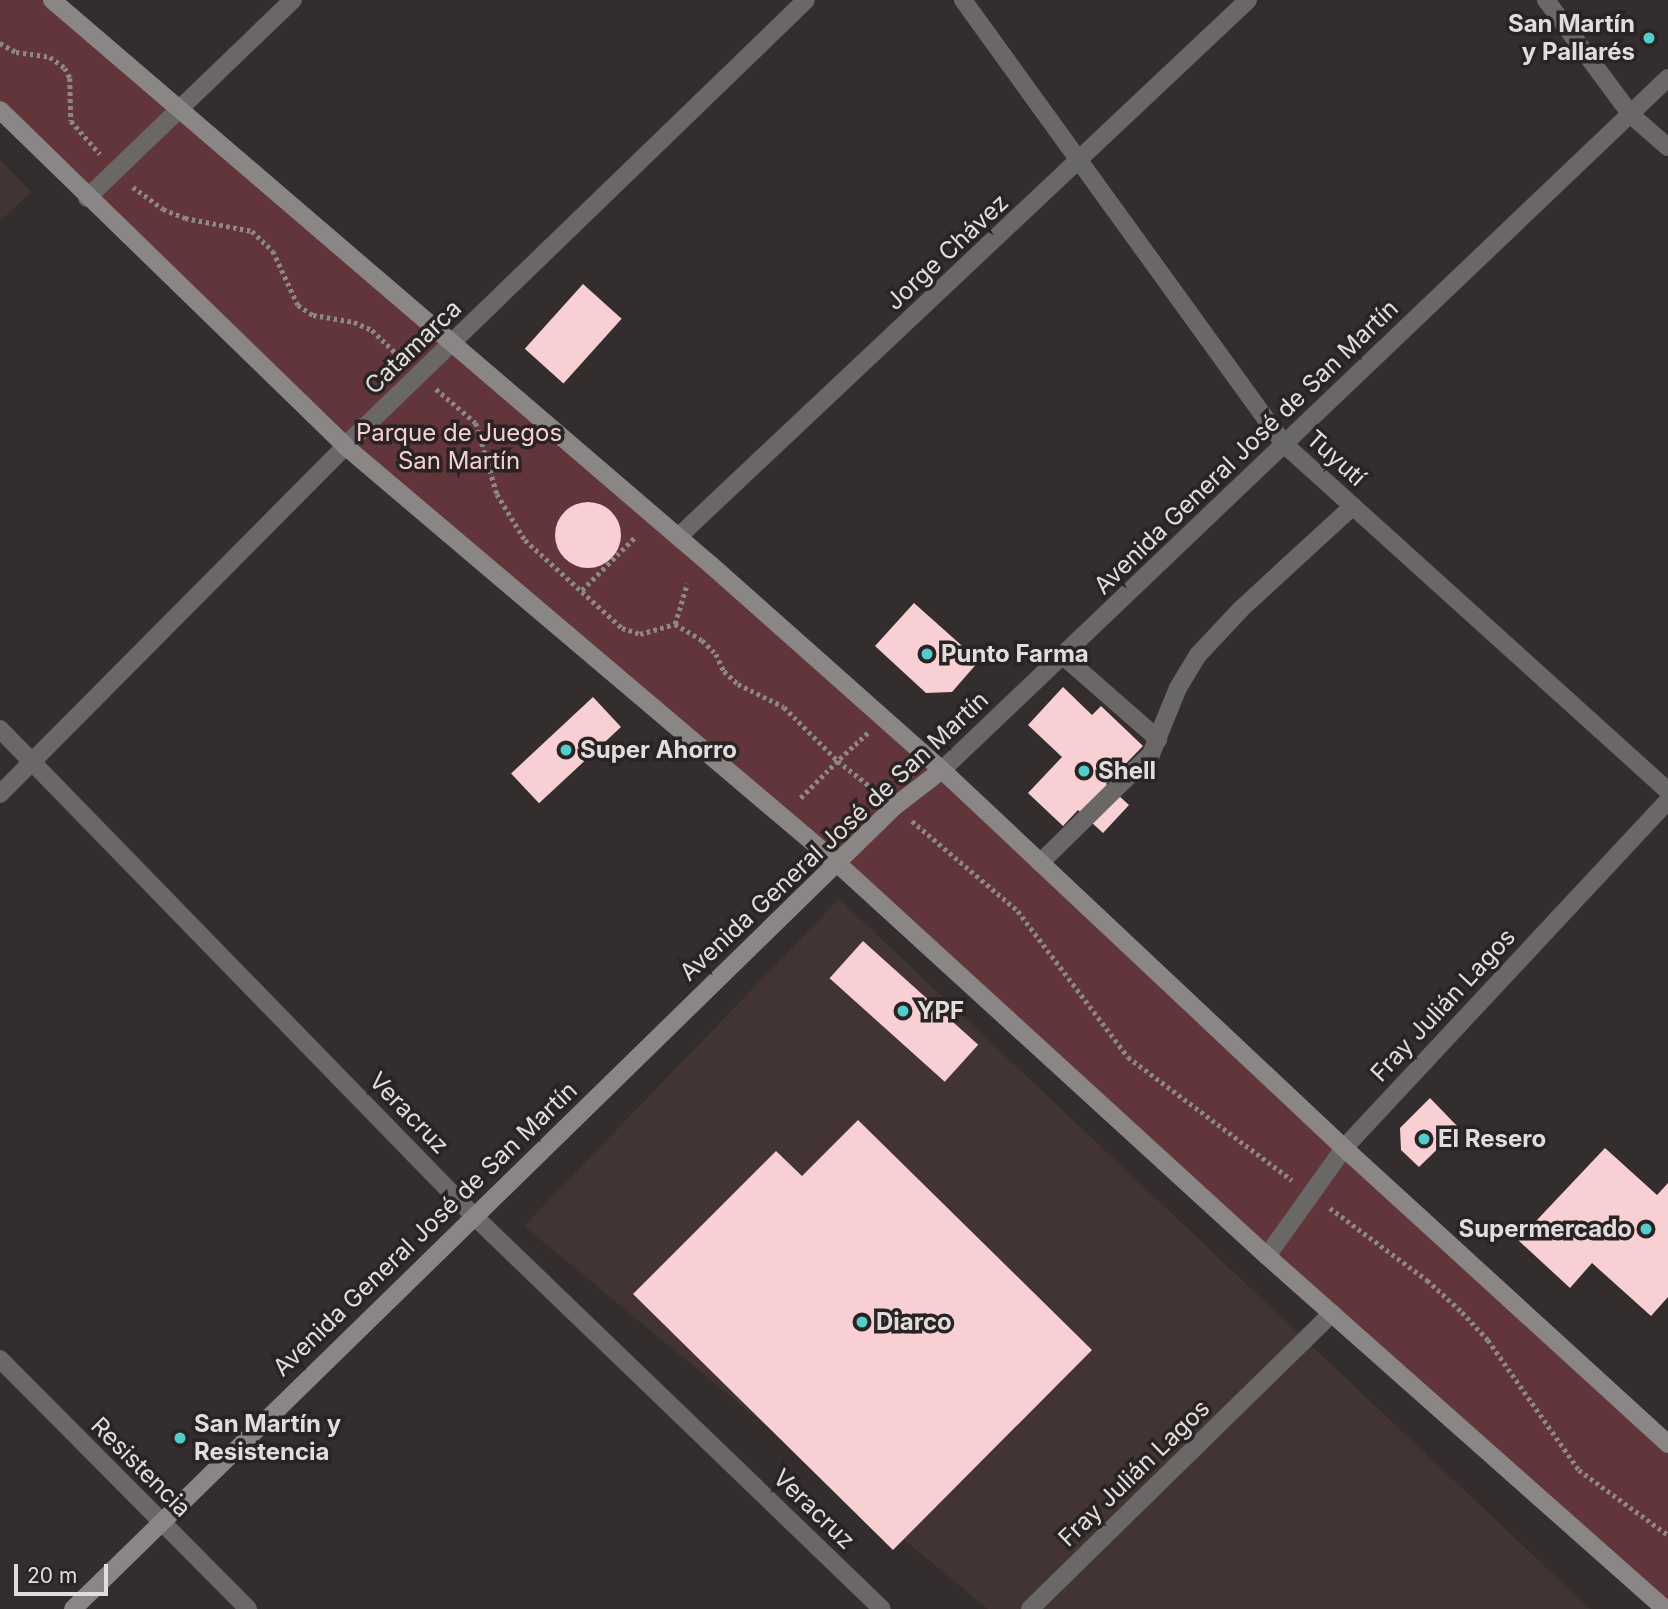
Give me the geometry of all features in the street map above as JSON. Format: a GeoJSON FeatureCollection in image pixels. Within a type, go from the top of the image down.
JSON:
{"type":"FeatureCollection","features":[{"type":"Feature","properties":{"kind":"main road"},"geometry":{"type":"LineString","coordinates":[[52,0],[678,537],[942,770],[1344,1147],[1668,1444]]}},
{"type":"Feature","properties":{"kind":"main road"},"geometry":{"type":"LineString","coordinates":[[0,110],[87,198],[345,446],[837,863],[1267,1256],[1665,1609]]}},
{"type":"Feature","properties":{"kind":"main road","name":"Avenida General José de San Martín"},"geometry":{"type":"LineString","coordinates":[[73,1609],[895,806],[942,770]]}},
{"type":"Feature","properties":{"kind":"street"},"geometry":{"type":"LineString","coordinates":[[87,198],[293,0]]}},
{"type":"Feature","properties":{"kind":"street","name":"Catamarca"},"geometry":{"type":"LineString","coordinates":[[0,794],[345,446],[806,0]]}},
{"type":"Feature","properties":{"kind":"street","name":"Tuyutí"},"geometry":{"type":"LineString","coordinates":[[963,0],[1284,444],[1668,791]]}},
{"type":"Feature","properties":{"kind":"street","name":"Jorge Chávez"},"geometry":{"type":"LineString","coordinates":[[678,537],[1248,0]]}},
{"type":"Feature","properties":{"kind":"street"},"geometry":{"type":"LineString","coordinates":[[1546,0],[1632,115],[1668,146]]}},
{"type":"Feature","properties":{"kind":"street","name":"Avenida General José de San Martín"},"geometry":{"type":"LineString","coordinates":[[942,770],[1668,78]]}},
{"type":"Feature","properties":{"kind":"street"},"geometry":{"type":"LineString","coordinates":[[1040,863],[1133,775],[1151,754],[1178,688],[1198,655],[1241,609],[1353,506]]}},
{"type":"Feature","properties":{"kind":"street"},"geometry":{"type":"LineString","coordinates":[[1062,655],[1158,739]]}},
{"type":"Feature","properties":{"kind":"street","name":"Veracruz"},"geometry":{"type":"LineString","coordinates":[[0,729],[474,1216],[882,1609]]}},
{"type":"Feature","properties":{"kind":"street","name":"Fray Julián Lagos"},"geometry":{"type":"LineString","coordinates":[[1267,1256],[1344,1147],[1668,800]]}},
{"type":"Feature","properties":{"kind":"street","name":"Fray Julián Lagos"},"geometry":{"type":"LineString","coordinates":[[1030,1609],[1332,1313]]}},
{"type":"Feature","properties":{"kind":"street","name":"Resistencia"},"geometry":{"type":"LineString","coordinates":[[0,1359],[247,1609]]}},
{"type":"Feature","properties":{"kind":"path"},"geometry":{"type":"LineString","coordinates":[[0,43],[16,52],[50,57],[65,68],[70,78],[71,121],[114,172],[144,197],[185,218],[252,231],[273,251],[298,305],[313,315],[354,322],[372,330],[419,375],[477,424],[497,494],[525,540],[622,628],[640,634],[674,624],[702,640],[716,654],[724,671],[738,684],[762,694],[793,715],[838,761],[1018,911],[1128,1057],[1427,1280],[1462,1312],[1488,1340],[1579,1470],[1668,1535]]}},
{"type":"Feature","properties":{"kind":"path"},"geometry":{"type":"LineString","coordinates":[[582,590],[635,537]]}},
{"type":"Feature","properties":{"kind":"path"},"geometry":{"type":"LineString","coordinates":[[674,624],[687,584]]}},
{"type":"Feature","properties":{"kind":"path"},"geometry":{"type":"LineString","coordinates":[[782,817],[883,718]]}},
{"type":"Feature","properties":{"kind":"shaded area"},"geometry":{"type":"Polygon","coordinates":[[[0,160],[31,192],[0,221],[0,160]]]}},
{"type":"Feature","properties":{"kind":"shaded area"},"geometry":{"type":"Polygon","coordinates":[[[839,899],[1590,1609],[988,1609],[524,1226],[839,899]]]}},
{"type":"Feature","properties":{"kind":"green space","name":"Parque de Juegos San Martín"},"geometry":{"type":"Polygon","coordinates":[[[0,0],[52,0],[711,565],[1668,1444],[1668,1609],[837,863],[345,446],[0,110],[0,0]]]}},
{"type":"Feature","properties":{"kind":"building"},"geometry":{"type":"Polygon","coordinates":[[[583,284],[622,319],[563,383],[525,349],[583,284]]]}},
{"type":"Feature","properties":{"kind":"building"},"geometry":{"type":"Polygon","coordinates":[[[588,502],[611,512],[621,535],[611,558],[588,568],[565,558],[555,535],[565,512],[588,502]]]}},
{"type":"Feature","properties":{"kind":"building","name":"Punto Farma"},"geometry":{"type":"Polygon","coordinates":[[[914,603],[979,661],[952,692],[926,693],[875,646],[914,603]]]}},
{"type":"Feature","properties":{"kind":"building","name":"Shell"},"geometry":{"type":"Polygon","coordinates":[[[1063,687],[1092,715],[1101,706],[1143,746],[1106,784],[1129,805],[1103,833],[1078,810],[1063,826],[1028,793],[1062,757],[1028,725],[1063,687]]]}},
{"type":"Feature","properties":{"kind":"building","name":"Super Ahorro"},"geometry":{"type":"Polygon","coordinates":[[[593,697],[621,727],[539,803],[511,773],[593,697]]]}},
{"type":"Feature","properties":{"kind":"building","name":"YPF"},"geometry":{"type":"Polygon","coordinates":[[[863,941],[978,1045],[945,1082],[830,978],[863,941]]]}},
{"type":"Feature","properties":{"kind":"building","name":"El Resero"},"geometry":{"type":"Polygon","coordinates":[[[1430,1098],[1459,1128],[1419,1167],[1401,1150],[1400,1128],[1430,1098]]]}},
{"type":"Feature","properties":{"kind":"building","name":"Diarco"},"geometry":{"type":"Polygon","coordinates":[[[858,1120],[1092,1350],[893,1550],[633,1294],[776,1151],[802,1176],[858,1120]]]}},
{"type":"Feature","properties":{"kind":"building"},"geometry":{"type":"Polygon","coordinates":[[[1605,1148],[1657,1195],[1668,1183],[1668,1297],[1651,1316],[1592,1263],[1570,1288],[1518,1240],[1605,1148]]]}},
{"type":"Feature","properties":{"kind":"place","name":"San Martín y Pallarés"},"geometry":{"type":"Point","coordinates":[1649,38]}},
{"type":"Feature","properties":{"kind":"place","name":"Punto Farma"},"geometry":{"type":"Point","coordinates":[927,654]}},
{"type":"Feature","properties":{"kind":"place","name":"Super Ahorro"},"geometry":{"type":"Point","coordinates":[566,750]}},
{"type":"Feature","properties":{"kind":"place","name":"Shell"},"geometry":{"type":"Point","coordinates":[1084,771]}},
{"type":"Feature","properties":{"kind":"place","name":"YPF"},"geometry":{"type":"Point","coordinates":[903,1011]}},
{"type":"Feature","properties":{"kind":"place","name":"El Resero"},"geometry":{"type":"Point","coordinates":[1424,1139]}},
{"type":"Feature","properties":{"kind":"place","name":"Supermercado"},"geometry":{"type":"Point","coordinates":[1646,1229]}},
{"type":"Feature","properties":{"kind":"place","name":"Diarco"},"geometry":{"type":"Point","coordinates":[862,1322]}},
{"type":"Feature","properties":{"kind":"place","name":"San Martín y Resistencia"},"geometry":{"type":"Point","coordinates":[180,1438]}}]}
